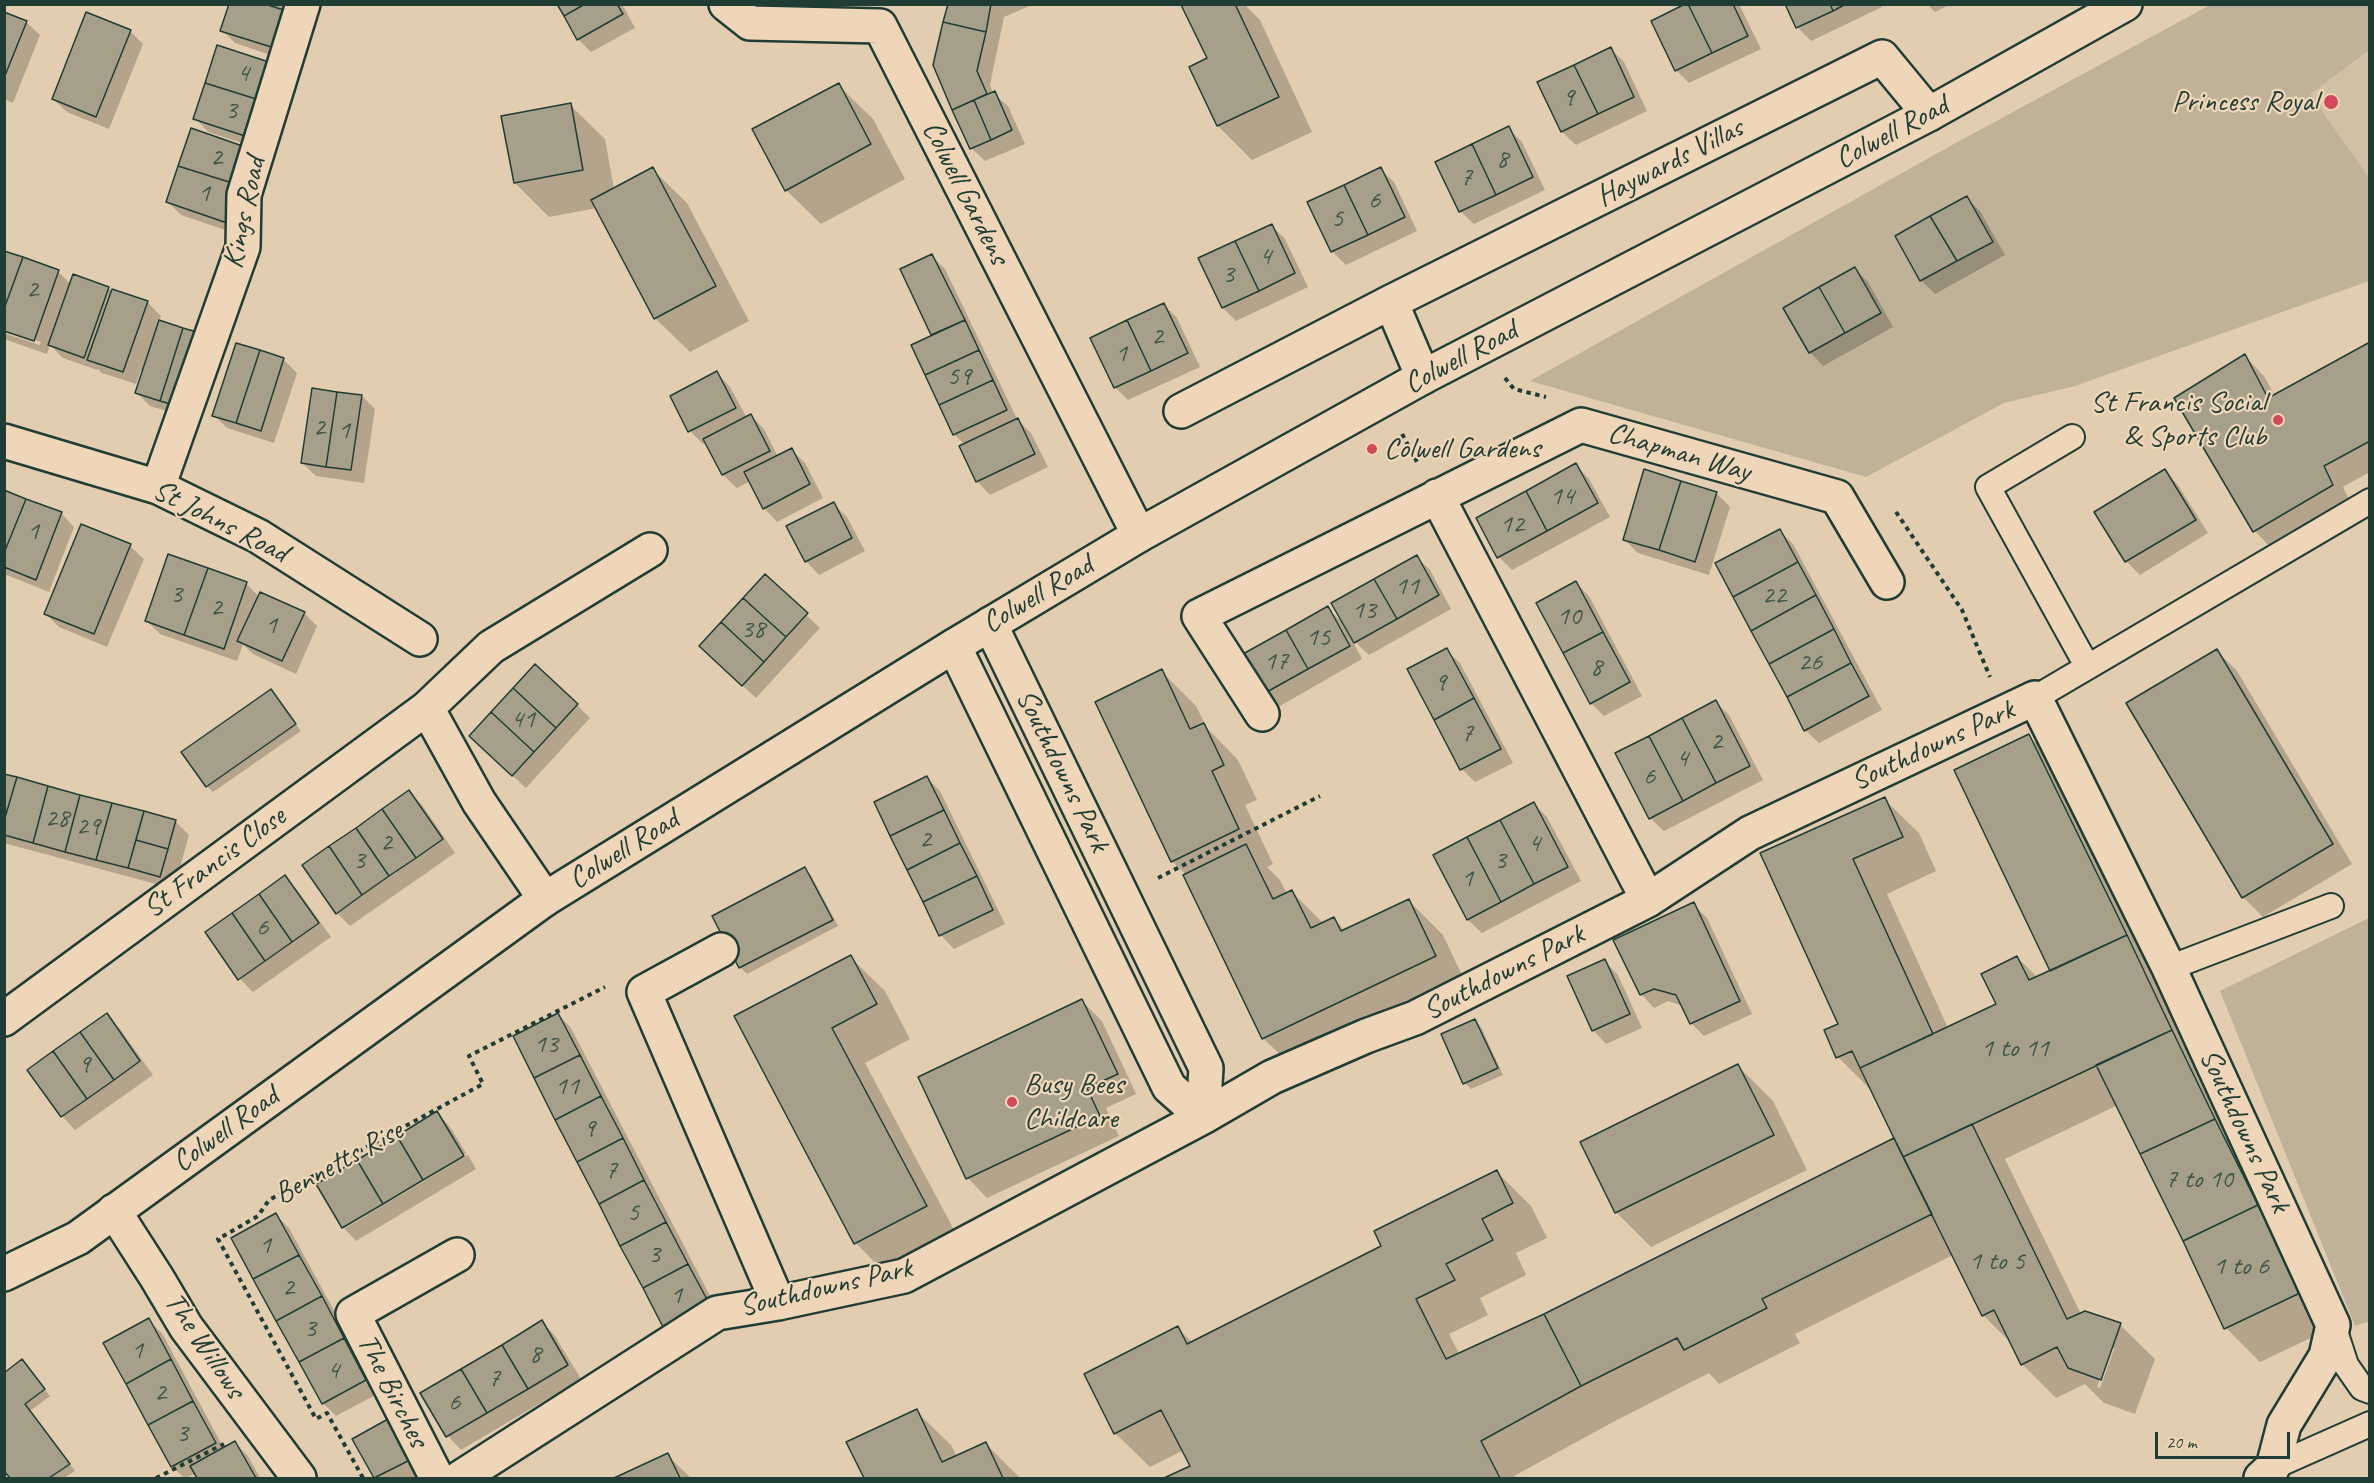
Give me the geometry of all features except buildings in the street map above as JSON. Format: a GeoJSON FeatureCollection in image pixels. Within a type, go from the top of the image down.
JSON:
{"type":"FeatureCollection","features":[{"type":"Feature","properties":{"kind":"street","name":"Kings Road"},"geometry":{"type":"LineString","coordinates":[[158,488],[243,247],[244,195],[303,4]]}},
{"type":"Feature","properties":{"kind":"street","name":"Colwell Gardens"},"geometry":{"type":"LineString","coordinates":[[726,4],[750,23],[886,15],[1139,535]]}},
{"type":"Feature","properties":{"kind":"street","name":"Colwell Road"},"geometry":{"type":"LineString","coordinates":[[4,1274],[78,1238],[545,899],[954,645],[1139,535],[1423,377],[1929,114],[2125,4]]}},
{"type":"Feature","properties":{"kind":"street","name":"Haywards Villas"},"geometry":{"type":"LineString","coordinates":[[1181,411],[1391,302],[1882,57],[1929,114]]}},
{"type":"Feature","properties":{"kind":"street"},"geometry":{"type":"LineString","coordinates":[[1391,302],[1423,377]]}},
{"type":"Feature","properties":{"kind":"street","name":"Chapman Way"},"geometry":{"type":"LineString","coordinates":[[1262,714],[1198,616],[1581,425],[1837,497],[1887,582]]}},
{"type":"Feature","properties":{"kind":"street","name":"St Johns Road"},"geometry":{"type":"LineString","coordinates":[[4,441],[158,488],[258,536],[420,639]]}},
{"type":"Feature","properties":{"kind":"street"},"geometry":{"type":"LineString","coordinates":[[1437,496],[1648,900]]}},
{"type":"Feature","properties":{"kind":"street","name":"St Francis Close"},"geometry":{"type":"LineString","coordinates":[[4,1019],[426,708],[491,647],[650,550]]}},
{"type":"Feature","properties":{"kind":"street","name":"Southdowns Park"},"geometry":{"type":"LineString","coordinates":[[990,624],[1206,1068],[1203,1117]]}},
{"type":"Feature","properties":{"kind":"street","name":"Southdowns Park"},"geometry":{"type":"LineString","coordinates":[[954,645],[1169,1087],[1203,1117]]}},
{"type":"Feature","properties":{"kind":"street","name":"Southdowns Park"},"geometry":{"type":"LineString","coordinates":[[460,1479],[717,1313],[778,1303],[904,1276],[1203,1117],[1272,1077],[1366,1036],[1415,1018],[1648,900],[1750,833],[2035,698],[2169,968],[2333,1325]]}},
{"type":"Feature","properties":{"kind":"street"},"geometry":{"type":"LineString","coordinates":[[426,708],[479,802],[545,899]]}},
{"type":"Feature","properties":{"kind":"street"},"geometry":{"type":"LineString","coordinates":[[721,950],[644,992],[778,1303]]}},
{"type":"Feature","properties":{"kind":"street","name":"The Willows"},"geometry":{"type":"LineString","coordinates":[[114,1211],[158,1278],[186,1327],[298,1479]]}},
{"type":"Feature","properties":{"kind":"street","name":"The Birches"},"geometry":{"type":"LineString","coordinates":[[437,1479],[353,1314],[457,1255]]}},
{"type":"Feature","properties":{"kind":"street"},"geometry":{"type":"LineString","coordinates":[[2267,1473],[2284,1425],[2326,1356],[2333,1325]]}},
{"type":"Feature","properties":{"kind":"lane"},"geometry":{"type":"LineString","coordinates":[[2072,436],[1988,488],[2087,666]]}},
{"type":"Feature","properties":{"kind":"lane"},"geometry":{"type":"LineString","coordinates":[[2035,698],[2370,501]]}},
{"type":"Feature","properties":{"kind":"lane"},"geometry":{"type":"LineString","coordinates":[[2169,968],[2331,906]]}},
{"type":"Feature","properties":{"kind":"lane"},"geometry":{"type":"LineString","coordinates":[[2333,1325],[2346,1365],[2362,1388],[2370,1391]]}},
{"type":"Feature","properties":{"kind":"lane"},"geometry":{"type":"LineString","coordinates":[[2267,1473],[2370,1424]]}},
{"type":"Feature","properties":{"kind":"path"},"geometry":{"type":"LineString","coordinates":[[1382,400],[1437,496]]}},
{"type":"Feature","properties":{"kind":"path"},"geometry":{"type":"LineString","coordinates":[[1123,896],[1320,796]]}},
{"type":"Feature","properties":{"kind":"path","name":"Bennetts Rise"},"geometry":{"type":"LineString","coordinates":[[363,1479],[327,1413],[316,1419],[218,1239],[258,1216],[269,1200],[483,1084],[469,1056],[631,974],[644,992]]}},
{"type":"Feature","properties":{"kind":"path"},"geometry":{"type":"LineString","coordinates":[[156,1479],[260,1427]]}},
{"type":"Feature","properties":{"kind":"shaded area"},"geometry":{"type":"Polygon","coordinates":[[[2210,5],[2369,5],[2369,50],[2310,94],[2369,178],[2369,281],[2075,386],[2004,403],[1866,477],[1530,381],[1954,144],[2210,5]]]}},
{"type":"Feature","properties":{"kind":"shaded area","name":"Princess Royal"},"geometry":{"type":"Polygon","coordinates":[[[2214,5],[2369,5],[2369,199],[2214,5]]]}},
{"type":"Feature","properties":{"kind":"shaded area"},"geometry":{"type":"Polygon","coordinates":[[[2369,918],[2370,1321],[2355,1326],[2220,991],[2369,918]]]}},
{"type":"Feature","properties":{"kind":"place","name":"Princess Royal"},"geometry":{"type":"Point","coordinates":[2331,102]}},
{"type":"Feature","properties":{"kind":"place","name":"St Francis Social & Sports Club"},"geometry":{"type":"Point","coordinates":[2278,420]}},
{"type":"Feature","properties":{"kind":"place","name":"Colwell Gardens"},"geometry":{"type":"Point","coordinates":[1372,449]}},
{"type":"Feature","properties":{"kind":"place","name":"Busy Bees Childcare"},"geometry":{"type":"Point","coordinates":[1012,1102]}}]}
